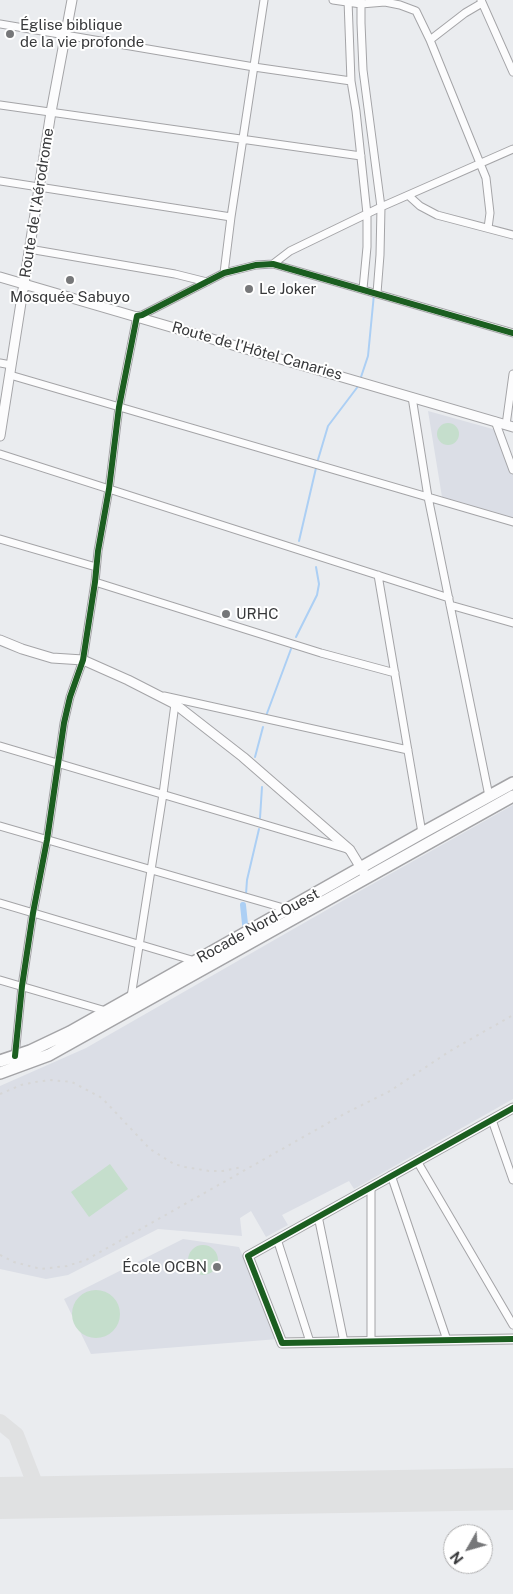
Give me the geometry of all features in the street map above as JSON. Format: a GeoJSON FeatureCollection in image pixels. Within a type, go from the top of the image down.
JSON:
{"type":"FeatureCollection","features":[{"type":"Feature","properties":{"kind":"main road","name":"Rocade Nord-Ouest"},"geometry":{"type":"LineString","coordinates":[[0,1073],[49,1055],[364,873],[422,833],[513,783]]}},
{"type":"Feature","properties":{"kind":"main road","name":"Rocade Nord-Ouest"},"geometry":{"type":"LineString","coordinates":[[0,1061],[55,1040],[287,909],[364,873],[513,796]]}},
{"type":"Feature","properties":{"kind":"street","name":"Route de l'Aérodrome"},"geometry":{"type":"LineString","coordinates":[[0,436],[51,112],[72,0]]}},
{"type":"Feature","properties":{"kind":"street"},"geometry":{"type":"LineString","coordinates":[[224,274],[264,0]]}},
{"type":"Feature","properties":{"kind":"street"},"geometry":{"type":"LineString","coordinates":[[333,0],[400,4],[413,9],[418,14],[486,178],[489,196],[488,228]]}},
{"type":"Feature","properties":{"kind":"street"},"geometry":{"type":"LineString","coordinates":[[348,1],[351,81],[367,214],[367,247],[363,289]]}},
{"type":"Feature","properties":{"kind":"street"},"geometry":{"type":"LineString","coordinates":[[430,40],[482,1],[513,72]]}},
{"type":"Feature","properties":{"kind":"street"},"geometry":{"type":"LineString","coordinates":[[361,2],[363,70],[381,207],[377,293]]}},
{"type":"Feature","properties":{"kind":"street"},"geometry":{"type":"LineString","coordinates":[[0,24],[254,67],[351,81]]}},
{"type":"Feature","properties":{"kind":"street"},"geometry":{"type":"LineString","coordinates":[[0,105],[361,156]]}},
{"type":"Feature","properties":{"kind":"street"},"geometry":{"type":"LineString","coordinates":[[274,264],[290,251],[381,207],[513,149]]}},
{"type":"Feature","properties":{"kind":"street"},"geometry":{"type":"LineString","coordinates":[[0,182],[231,217]]}},
{"type":"Feature","properties":{"kind":"street"},"geometry":{"type":"LineString","coordinates":[[409,196],[420,206],[437,215],[513,236]]}},
{"type":"Feature","properties":{"kind":"street"},"geometry":{"type":"LineString","coordinates":[[29,250],[175,274],[208,282]]}},
{"type":"Feature","properties":{"kind":"street"},"geometry":{"type":"LineString","coordinates":[[0,1054],[14,1056],[33,913],[70,697],[83,660],[109,489],[119,407],[137,316],[224,274],[256,265],[274,264],[513,333]]}},
{"type":"Feature","properties":{"kind":"street","name":"Route de l'Hôtel Canaries"},"geometry":{"type":"LineString","coordinates":[[0,277],[352,378],[366,384],[510,426]]}},
{"type":"Feature","properties":{"kind":"street"},"geometry":{"type":"LineString","coordinates":[[0,363],[11,366]]}},
{"type":"Feature","properties":{"kind":"street"},"geometry":{"type":"LineString","coordinates":[[510,426],[513,374]]}},
{"type":"Feature","properties":{"kind":"street"},"geometry":{"type":"LineString","coordinates":[[10,375],[513,522]]}},
{"type":"Feature","properties":{"kind":"street"},"geometry":{"type":"LineString","coordinates":[[412,397],[428,497],[489,796]]}},
{"type":"Feature","properties":{"kind":"street"},"geometry":{"type":"LineString","coordinates":[[495,421],[513,470]]}},
{"type":"Feature","properties":{"kind":"street"},"geometry":{"type":"LineString","coordinates":[[0,454],[378,575],[513,623]]}},
{"type":"Feature","properties":{"kind":"street"},"geometry":{"type":"LineString","coordinates":[[0,539],[96,567]]}},
{"type":"Feature","properties":{"kind":"street"},"geometry":{"type":"LineString","coordinates":[[378,575],[422,833]]}},
{"type":"Feature","properties":{"kind":"street"},"geometry":{"type":"LineString","coordinates":[[95,582],[321,653],[395,673]]}},
{"type":"Feature","properties":{"kind":"street"},"geometry":{"type":"LineString","coordinates":[[0,640],[52,658],[83,660],[159,695],[174,704],[272,780],[350,850],[364,873]]}},
{"type":"Feature","properties":{"kind":"street"},"geometry":{"type":"LineString","coordinates":[[159,695],[408,750]]}},
{"type":"Feature","properties":{"kind":"street"},"geometry":{"type":"LineString","coordinates":[[131,996],[163,794],[174,704]]}},
{"type":"Feature","properties":{"kind":"street"},"geometry":{"type":"LineString","coordinates":[[0,746],[350,850]]}},
{"type":"Feature","properties":{"kind":"street"},"geometry":{"type":"LineString","coordinates":[[0,826],[287,909]]}},
{"type":"Feature","properties":{"kind":"street"},"geometry":{"type":"LineString","coordinates":[[0,903],[195,961]]}},
{"type":"Feature","properties":{"kind":"street"},"geometry":{"type":"LineString","coordinates":[[0,980],[106,1011]]}},
{"type":"Feature","properties":{"kind":"street"},"geometry":{"type":"LineString","coordinates":[[513,1108],[248,1256],[282,1343],[513,1339]]}},
{"type":"Feature","properties":{"kind":"street"},"geometry":{"type":"LineString","coordinates":[[492,1120],[513,1180]]}},
{"type":"Feature","properties":{"kind":"street"},"geometry":{"type":"LineString","coordinates":[[418,1161],[513,1325]]}},
{"type":"Feature","properties":{"kind":"street"},"geometry":{"type":"LineString","coordinates":[[391,1175],[447,1340]]}},
{"type":"Feature","properties":{"kind":"street"},"geometry":{"type":"LineString","coordinates":[[371,1187],[371,1342]]}},
{"type":"Feature","properties":{"kind":"street"},"geometry":{"type":"LineString","coordinates":[[318,1216],[344,1342]]}},
{"type":"Feature","properties":{"kind":"street"},"geometry":{"type":"LineString","coordinates":[[277,1239],[310,1342]]}},
{"type":"Feature","properties":{"kind":"shaded area"},"geometry":{"type":"Polygon","coordinates":[[[428,411],[500,431],[513,470],[513,518],[442,497],[428,411]]]}},
{"type":"Feature","properties":{"kind":"shaded area"},"geometry":{"type":"Polygon","coordinates":[[[513,805],[513,1099],[354,1189],[349,1181],[282,1215],[288,1225],[266,1237],[251,1211],[240,1218],[242,1236],[158,1229],[68,1275],[46,1279],[0,1269],[0,1086],[86,1048],[513,805]]]}},
{"type":"Feature","properties":{"kind":"shaded area"},"geometry":{"type":"Polygon","coordinates":[[[183,1239],[239,1247],[278,1339],[91,1354],[64,1299],[183,1239]]]}},
{"type":"Feature","properties":{"kind":"green space"},"geometry":{"type":"Polygon","coordinates":[[[448,423],[456,426],[459,434],[456,442],[448,445],[440,442],[437,434],[440,426],[448,423]]]}},
{"type":"Feature","properties":{"kind":"green space"},"geometry":{"type":"Polygon","coordinates":[[[110,1164],[128,1189],[89,1217],[71,1192],[110,1164]]]}},
{"type":"Feature","properties":{"kind":"green space"},"geometry":{"type":"Polygon","coordinates":[[[203,1245],[213,1250],[218,1260],[213,1270],[203,1275],[193,1270],[188,1260],[193,1250],[203,1245]]]}},
{"type":"Feature","properties":{"kind":"green space"},"geometry":{"type":"Polygon","coordinates":[[[96,1290],[105,1292],[113,1297],[118,1305],[120,1314],[118,1323],[113,1331],[105,1336],[96,1338],[87,1336],[79,1331],[74,1323],[72,1314],[74,1305],[79,1297],[87,1292],[96,1290]]]}},
{"type":"Feature","properties":{"kind":"waterway"},"geometry":{"type":"LineString","coordinates":[[360,71],[361,81]]}},
{"type":"Feature","properties":{"kind":"waterway"},"geometry":{"type":"LineString","coordinates":[[360,380],[368,356],[374,294]]}},
{"type":"Feature","properties":{"kind":"waterway"},"geometry":{"type":"LineString","coordinates":[[317,463],[328,426],[359,385]]}},
{"type":"Feature","properties":{"kind":"waterway"},"geometry":{"type":"LineString","coordinates":[[299,541],[316,468]]}},
{"type":"Feature","properties":{"kind":"waterway"},"geometry":{"type":"LineString","coordinates":[[296,637],[317,595],[319,584],[316,567]]}},
{"type":"Feature","properties":{"kind":"waterway"},"geometry":{"type":"LineString","coordinates":[[266,716],[291,649]]}},
{"type":"Feature","properties":{"kind":"waterway"},"geometry":{"type":"LineString","coordinates":[[255,757],[263,727]]}},
{"type":"Feature","properties":{"kind":"waterway"},"geometry":{"type":"LineString","coordinates":[[260,818],[262,787]]}},
{"type":"Feature","properties":{"kind":"waterway"},"geometry":{"type":"LineString","coordinates":[[246,894],[247,880],[259,829]]}},
{"type":"Feature","properties":{"kind":"waterway"},"geometry":{"type":"LineString","coordinates":[[243,905],[245,924]]}},
{"type":"Feature","properties":{"kind":"taxiway"},"geometry":{"type":"LineString","coordinates":[[0,1422],[16,1435],[40,1497]]}},
{"type":"Feature","properties":{"kind":"runway"},"geometry":{"type":"LineString","coordinates":[[0,1498],[513,1489]]}},
{"type":"Feature","properties":{"kind":"railway"},"geometry":{"type":"LineString","coordinates":[[0,1255],[14,1262],[41,1269],[67,1266],[86,1260],[344,1114],[390,1091],[450,1051],[513,1015]]}},
{"type":"Feature","properties":{"kind":"railway"},"geometry":{"type":"LineString","coordinates":[[0,1094],[21,1085],[35,1082],[50,1080],[72,1082],[102,1098],[150,1149],[174,1164],[209,1171],[223,1171],[242,1167]]}},
{"type":"Feature","properties":{"kind":"cycle path"},"geometry":{"type":"LineString","coordinates":[[15,1056],[22,986],[47,840],[64,723],[70,697],[83,660],[98,551],[109,489],[119,407],[137,316],[224,273],[256,265],[273,264],[513,333]]}},
{"type":"Feature","properties":{"kind":"cycle path"},"geometry":{"type":"LineString","coordinates":[[513,1108],[248,1256],[282,1343],[513,1339]]}},
{"type":"Feature","properties":{"kind":"place","name":"Église biblique de la vie profonde"},"geometry":{"type":"Point","coordinates":[10,34]}},
{"type":"Feature","properties":{"kind":"place","name":"Mosquée Sabuyo"},"geometry":{"type":"Point","coordinates":[70,280]}},
{"type":"Feature","properties":{"kind":"place","name":"Le Joker"},"geometry":{"type":"Point","coordinates":[249,289]}},
{"type":"Feature","properties":{"kind":"place","name":"URHC"},"geometry":{"type":"Point","coordinates":[226,614]}},
{"type":"Feature","properties":{"kind":"place","name":"École OCBN"},"geometry":{"type":"Point","coordinates":[217,1267]}}]}
